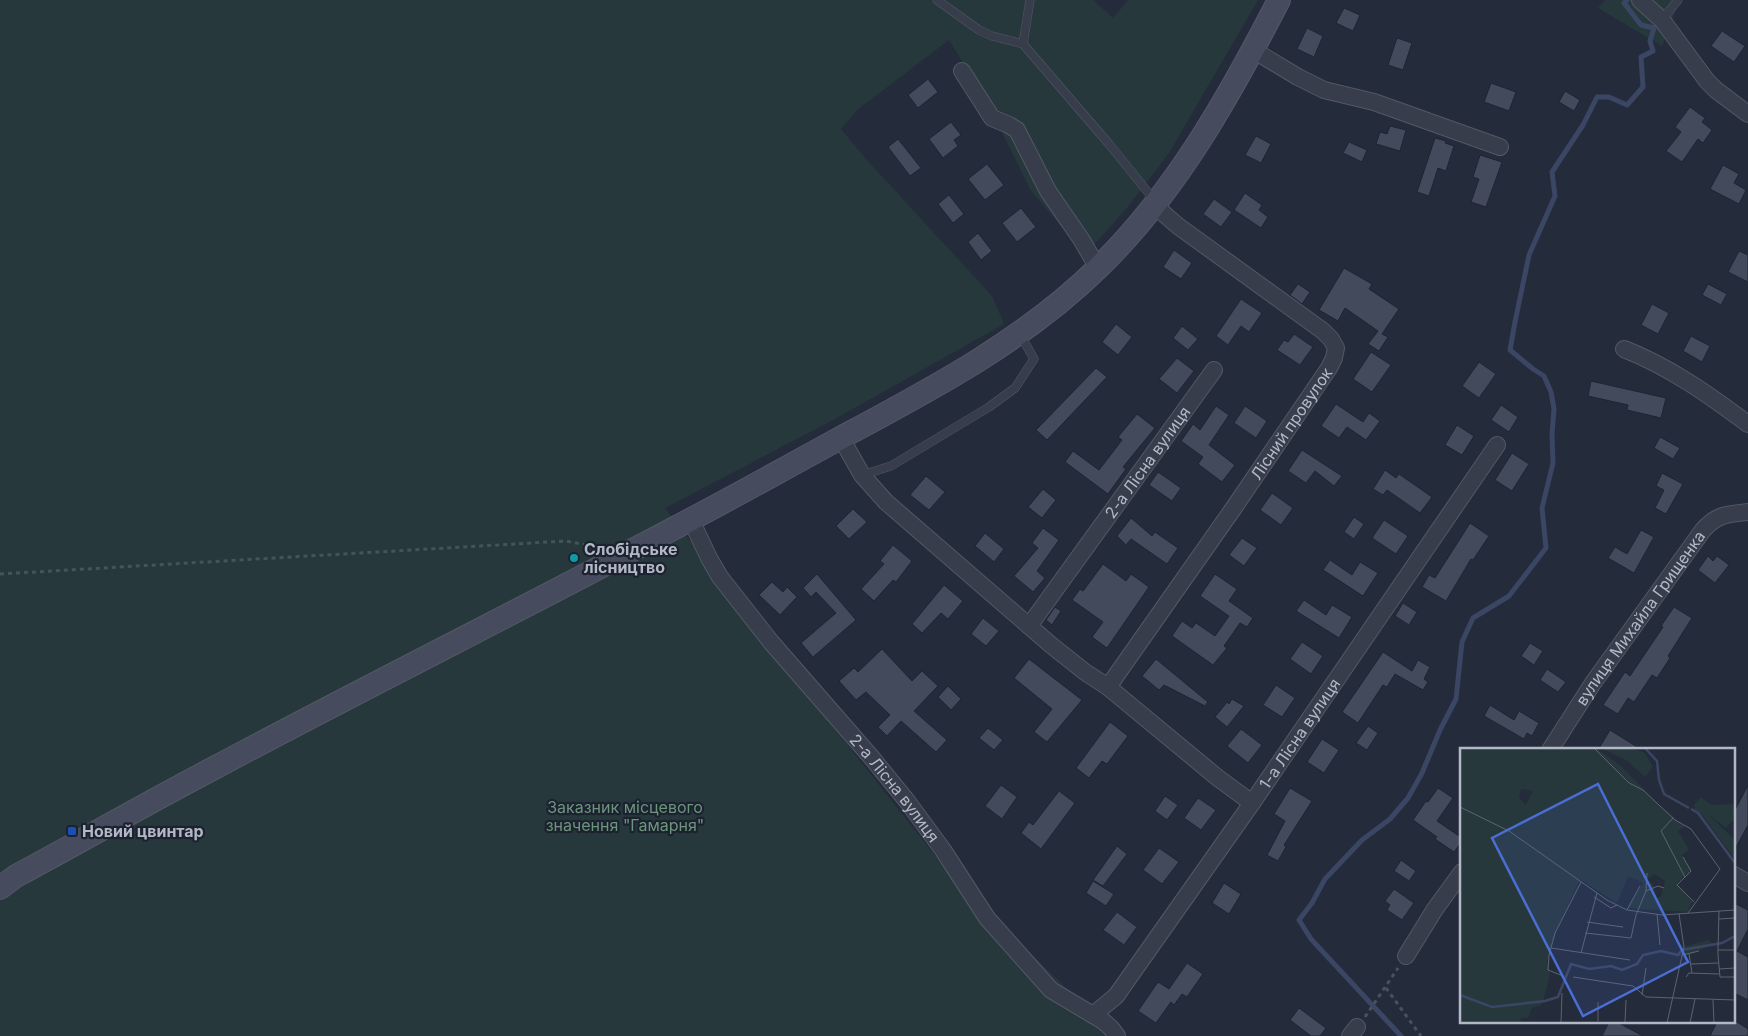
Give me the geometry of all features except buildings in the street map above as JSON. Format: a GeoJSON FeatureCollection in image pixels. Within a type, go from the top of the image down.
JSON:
{"type":"FeatureCollection","features":[{"type":"Feature","properties":{"kind":"street"},"geometry":{"type":"LineString","coordinates":[[0,888],[24,872],[216,767],[691,520],[939,385],[1020,333],[1074,290],[1098,268],[1118,248],[1156,203],[1188,159],[1253,50],[1279,0]]}},
{"type":"Feature","properties":{"kind":"street"},"geometry":{"type":"LineString","coordinates":[[1640,0],[1662,20],[1716,90],[1748,114]]}},
{"type":"Feature","properties":{"kind":"street"},"geometry":{"type":"LineString","coordinates":[[1253,50],[1324,90],[1374,102],[1500,148]]}},
{"type":"Feature","properties":{"kind":"street"},"geometry":{"type":"LineString","coordinates":[[962,71],[992,118],[1017,130],[1048,191],[1081,238],[1098,268]]}},
{"type":"Feature","properties":{"kind":"street","name":"Лісний провулок"},"geometry":{"type":"LineString","coordinates":[[1108,687],[1234,509],[1316,387],[1336,352],[1335,343],[1323,331],[1178,226],[1163,213],[1156,203]]}},
{"type":"Feature","properties":{"kind":"street"},"geometry":{"type":"LineString","coordinates":[[1624,349],[1680,377],[1748,424]]}},
{"type":"Feature","properties":{"kind":"street","name":"2-а Лісна вулиця"},"geometry":{"type":"LineString","coordinates":[[1029,626],[1214,370]]}},
{"type":"Feature","properties":{"kind":"street"},"geometry":{"type":"LineString","coordinates":[[841,438],[862,475],[886,502],[1029,626],[1085,672],[1108,687],[1218,778],[1252,803]]}},
{"type":"Feature","properties":{"kind":"street","name":"1-а Лісна вулиця"},"geometry":{"type":"LineString","coordinates":[[1093,1015],[1116,996],[1252,803],[1497,445]]}},
{"type":"Feature","properties":{"kind":"street","name":"вулиця Михайла Грищенка"},"geometry":{"type":"LineString","coordinates":[[1551,748],[1593,683],[1703,530],[1716,518],[1748,512]]}},
{"type":"Feature","properties":{"kind":"street","name":"2-а Лісна вулиця"},"geometry":{"type":"LineString","coordinates":[[691,520],[720,577],[771,642],[907,801],[947,856],[988,918],[1051,990],[1108,1025],[1117,1036]]}},
{"type":"Feature","properties":{"kind":"street"},"geometry":{"type":"LineString","coordinates":[[1406,956],[1460,875]]}},
{"type":"Feature","properties":{"kind":"street"},"geometry":{"type":"LineString","coordinates":[[1736,876],[1748,883]]}},
{"type":"Feature","properties":{"kind":"lane"},"geometry":{"type":"LineString","coordinates":[[937,0],[979,30],[992,36],[1023,44],[1109,144],[1156,203]]}},
{"type":"Feature","properties":{"kind":"lane"},"geometry":{"type":"LineString","coordinates":[[1023,44],[1030,0]]}},
{"type":"Feature","properties":{"kind":"lane"},"geometry":{"type":"LineString","coordinates":[[1662,20],[1678,0]]}},
{"type":"Feature","properties":{"kind":"lane"},"geometry":{"type":"LineString","coordinates":[[862,475],[891,466],[989,407],[1015,388],[1034,359],[1020,333]]}},
{"type":"Feature","properties":{"kind":"path"},"geometry":{"type":"LineString","coordinates":[[0,574],[566,541],[630,553]]}},
{"type":"Feature","properties":{"kind":"path"},"geometry":{"type":"LineString","coordinates":[[1370,1009],[1406,956]]}},
{"type":"Feature","properties":{"kind":"path"},"geometry":{"type":"LineString","coordinates":[[1386,988],[1421,1036]]}},
{"type":"Feature","properties":{"kind":"green space","name":"Заказник місцевого значення \"Гамарня\""},"geometry":{"type":"Polygon","coordinates":[[[0,0],[1093,0],[1113,18],[1128,0],[1258,0],[1169,153],[1126,209],[1085,255],[1030,189],[985,98],[949,40],[857,110],[841,129],[865,158],[992,296],[1004,324],[833,420],[665,508],[816,705],[948,872],[1115,1036],[0,1036],[0,0]]]}},
{"type":"Feature","properties":{"kind":"green space"},"geometry":{"type":"Polygon","coordinates":[[[1605,0],[1680,0],[1662,46],[1598,8],[1605,0]]]}},
{"type":"Feature","properties":{"kind":"waterway"},"geometry":{"type":"LineString","coordinates":[[1401,1036],[1311,939],[1299,920],[1312,903],[1325,879],[1362,840],[1390,819],[1408,798],[1422,773],[1440,730],[1456,699],[1462,642],[1473,618],[1509,596],[1546,548],[1542,508],[1553,463],[1552,434],[1554,409],[1551,392],[1544,376],[1510,350],[1529,255],[1555,196],[1552,172],[1583,125],[1597,97],[1609,97],[1627,105],[1643,87],[1641,57],[1653,51],[1650,41],[1654,28],[1641,25],[1624,3],[1627,0]]}},
{"type":"Feature","properties":{"kind":"place","name":"Слобідське лісництво"},"geometry":{"type":"Point","coordinates":[574,558]}},
{"type":"Feature","properties":{"kind":"place","name":"Новий цвинтар"},"geometry":{"type":"Point","coordinates":[72,831]}}]}
